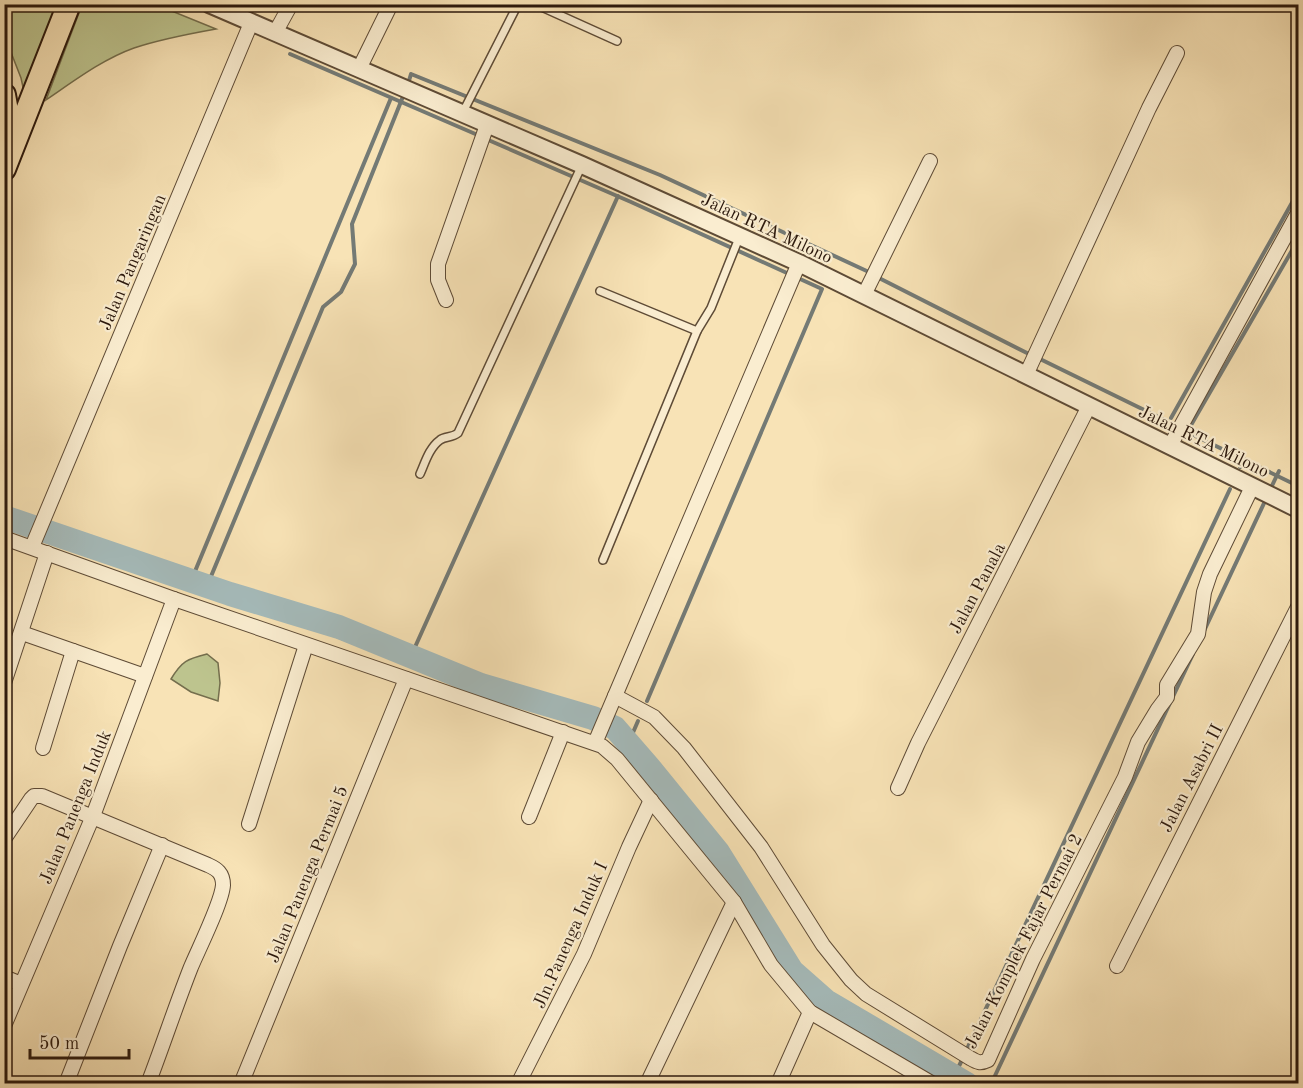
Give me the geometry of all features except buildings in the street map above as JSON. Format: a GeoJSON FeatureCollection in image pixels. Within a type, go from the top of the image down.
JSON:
{"type":"FeatureCollection","features":[{"type":"Feature","properties":{"kind":"highway"},"geometry":{"type":"LineString","coordinates":[[4,169],[69,4]]}},
{"type":"Feature","properties":{"kind":"highway"},"geometry":{"type":"LineString","coordinates":[[4,95],[13,144]]}},
{"type":"Feature","properties":{"kind":"street","name":"Jalan RTA Milono"},"geometry":{"type":"LineString","coordinates":[[209,4],[487,125],[738,240],[799,262],[1299,509]]}},
{"type":"Feature","properties":{"kind":"street"},"geometry":{"type":"LineString","coordinates":[[275,33],[291,4]]}},
{"type":"Feature","properties":{"kind":"street"},"geometry":{"type":"LineString","coordinates":[[359,69],[391,4]]}},
{"type":"Feature","properties":{"kind":"street","name":"Jalan Pangaringan"},"geometry":{"type":"LineString","coordinates":[[34,543],[251,23]]}},
{"type":"Feature","properties":{"kind":"street"},"geometry":{"type":"LineString","coordinates":[[1026,375],[1129,151],[1177,53]]}},
{"type":"Feature","properties":{"kind":"street"},"geometry":{"type":"LineString","coordinates":[[446,300],[438,280],[438,264],[487,125]]}},
{"type":"Feature","properties":{"kind":"street"},"geometry":{"type":"LineString","coordinates":[[864,294],[930,161]]}},
{"type":"Feature","properties":{"kind":"street"},"geometry":{"type":"LineString","coordinates":[[1170,446],[1299,213]]}},
{"type":"Feature","properties":{"kind":"street"},"geometry":{"type":"LineString","coordinates":[[597,739],[799,262]]}},
{"type":"Feature","properties":{"kind":"street","name":"Jalan Panala"},"geometry":{"type":"LineString","coordinates":[[898,788],[918,743],[1089,406]]}},
{"type":"Feature","properties":{"kind":"street","name":"Jalan Komplek Fajar Permai 2"},"geometry":{"type":"LineString","coordinates":[[615,696],[654,717],[684,748],[760,847],[823,945],[851,980],[866,994],[980,1063],[988,1060],[1033,959],[1125,777],[1138,742],[1167,697],[1167,685],[1198,634],[1203,598],[1210,574],[1252,487]]}},
{"type":"Feature","properties":{"kind":"street"},"geometry":{"type":"LineString","coordinates":[[4,538],[34,543],[47,553],[306,645],[563,732],[597,739],[617,759],[734,902],[771,965],[810,1012],[933,1083]]}},
{"type":"Feature","properties":{"kind":"street"},"geometry":{"type":"LineString","coordinates":[[4,683],[47,553]]}},
{"type":"Feature","properties":{"kind":"street","name":"Jalan Panenga Induk"},"geometry":{"type":"LineString","coordinates":[[4,1026],[93,816],[174,599]]}},
{"type":"Feature","properties":{"kind":"street","name":"Jalan Asabri II"},"geometry":{"type":"LineString","coordinates":[[1116,966],[1299,606]]}},
{"type":"Feature","properties":{"kind":"street"},"geometry":{"type":"LineString","coordinates":[[22,633],[145,676]]}},
{"type":"Feature","properties":{"kind":"street"},"geometry":{"type":"LineString","coordinates":[[249,824],[306,645]]}},
{"type":"Feature","properties":{"kind":"street"},"geometry":{"type":"LineString","coordinates":[[44,748],[74,651]]}},
{"type":"Feature","properties":{"kind":"street","name":"Jalan Panenga Permai 5"},"geometry":{"type":"LineString","coordinates":[[241,1083],[406,679]]}},
{"type":"Feature","properties":{"kind":"street"},"geometry":{"type":"LineString","coordinates":[[529,817],[563,732]]}},
{"type":"Feature","properties":{"kind":"street"},"geometry":{"type":"LineString","coordinates":[[4,839],[34,796],[42,796],[217,869],[222,876],[222,891],[183,987],[148,1083]]}},
{"type":"Feature","properties":{"kind":"street","name":"Jln.Panenga Induk I"},"geometry":{"type":"LineString","coordinates":[[518,1083],[584,954],[651,800]]}},
{"type":"Feature","properties":{"kind":"street"},"geometry":{"type":"LineString","coordinates":[[66,1083],[162,845]]}},
{"type":"Feature","properties":{"kind":"street"},"geometry":{"type":"LineString","coordinates":[[647,1083],[734,902]]}},
{"type":"Feature","properties":{"kind":"street"},"geometry":{"type":"LineString","coordinates":[[4,977],[21,984]]}},
{"type":"Feature","properties":{"kind":"street"},"geometry":{"type":"LineString","coordinates":[[778,1083],[810,1012]]}},
{"type":"Feature","properties":{"kind":"lane"},"geometry":{"type":"LineString","coordinates":[[462,114],[518,4]]}},
{"type":"Feature","properties":{"kind":"lane"},"geometry":{"type":"LineString","coordinates":[[535,4],[617,41]]}},
{"type":"Feature","properties":{"kind":"lane"},"geometry":{"type":"LineString","coordinates":[[420,474],[433,446],[442,438],[453,437],[458,433],[580,169]]}},
{"type":"Feature","properties":{"kind":"lane"},"geometry":{"type":"LineString","coordinates":[[603,560],[697,331],[711,308],[738,240]]}},
{"type":"Feature","properties":{"kind":"lane"},"geometry":{"type":"LineString","coordinates":[[600,291],[697,331]]}},
{"type":"Feature","properties":{"kind":"green space"},"geometry":{"type":"Polygon","coordinates":[[[5,5],[61,5],[26,101],[21,78],[5,37],[5,5]]]}},
{"type":"Feature","properties":{"kind":"green space"},"geometry":{"type":"Polygon","coordinates":[[[82,5],[157,5],[216,29],[164,39],[122,53],[89,71],[46,100],[82,5]]]}},
{"type":"Feature","properties":{"kind":"green space"},"geometry":{"type":"Polygon","coordinates":[[[207,654],[218,663],[220,683],[218,701],[191,692],[171,679],[178,668],[186,662],[194,657],[207,654]]]}},
{"type":"Feature","properties":{"kind":"waterway"},"geometry":{"type":"LineString","coordinates":[[290,54],[480,136]]}},
{"type":"Feature","properties":{"kind":"waterway"},"geometry":{"type":"LineString","coordinates":[[408,84],[411,74],[660,175],[871,273]]}},
{"type":"Feature","properties":{"kind":"waterway"},"geometry":{"type":"LineString","coordinates":[[207,586],[323,307],[341,292],[355,264],[352,224],[404,94]]}},
{"type":"Feature","properties":{"kind":"waterway"},"geometry":{"type":"LineString","coordinates":[[191,581],[391,98]]}},
{"type":"Feature","properties":{"kind":"waterway"},"geometry":{"type":"LineString","coordinates":[[486,139],[822,289],[647,701]]}},
{"type":"Feature","properties":{"kind":"waterway"},"geometry":{"type":"LineString","coordinates":[[1171,418],[1298,192]]}},
{"type":"Feature","properties":{"kind":"waterway"},"geometry":{"type":"LineString","coordinates":[[411,656],[618,196]]}},
{"type":"Feature","properties":{"kind":"waterway"},"geometry":{"type":"LineString","coordinates":[[1187,432],[1298,240]]}},
{"type":"Feature","properties":{"kind":"waterway"},"geometry":{"type":"LineString","coordinates":[[877,277],[1031,355]]}},
{"type":"Feature","properties":{"kind":"waterway"},"geometry":{"type":"LineString","coordinates":[[1038,358],[1177,426]]}},
{"type":"Feature","properties":{"kind":"waterway"},"geometry":{"type":"LineString","coordinates":[[1183,430],[1298,486]]}},
{"type":"Feature","properties":{"kind":"waterway"},"geometry":{"type":"LineString","coordinates":[[1240,467],[1244,459]]}},
{"type":"Feature","properties":{"kind":"waterway"},"geometry":{"type":"LineString","coordinates":[[1270,490],[1279,471]]}},
{"type":"Feature","properties":{"kind":"waterway"},"geometry":{"type":"LineString","coordinates":[[966,1051],[1230,489]]}},
{"type":"Feature","properties":{"kind":"waterway"},"geometry":{"type":"LineString","coordinates":[[1204,631],[1266,499]]}},
{"type":"Feature","properties":{"kind":"waterway"},"geometry":{"type":"LineString","coordinates":[[4,517],[230,594],[339,627],[481,685],[593,718],[615,728],[718,852],[792,971],[826,1001],[967,1084]]}},
{"type":"Feature","properties":{"kind":"waterway"},"geometry":{"type":"LineString","coordinates":[[4,523],[266,609],[468,687],[593,718]]}},
{"type":"Feature","properties":{"kind":"waterway"},"geometry":{"type":"LineString","coordinates":[[993,1080],[1193,654]]}},
{"type":"Feature","properties":{"kind":"waterway"},"geometry":{"type":"LineString","coordinates":[[628,744],[638,721]]}},
{"type":"Feature","properties":{"kind":"waterway"},"geometry":{"type":"LineString","coordinates":[[958,1068],[963,1058]]}}]}
